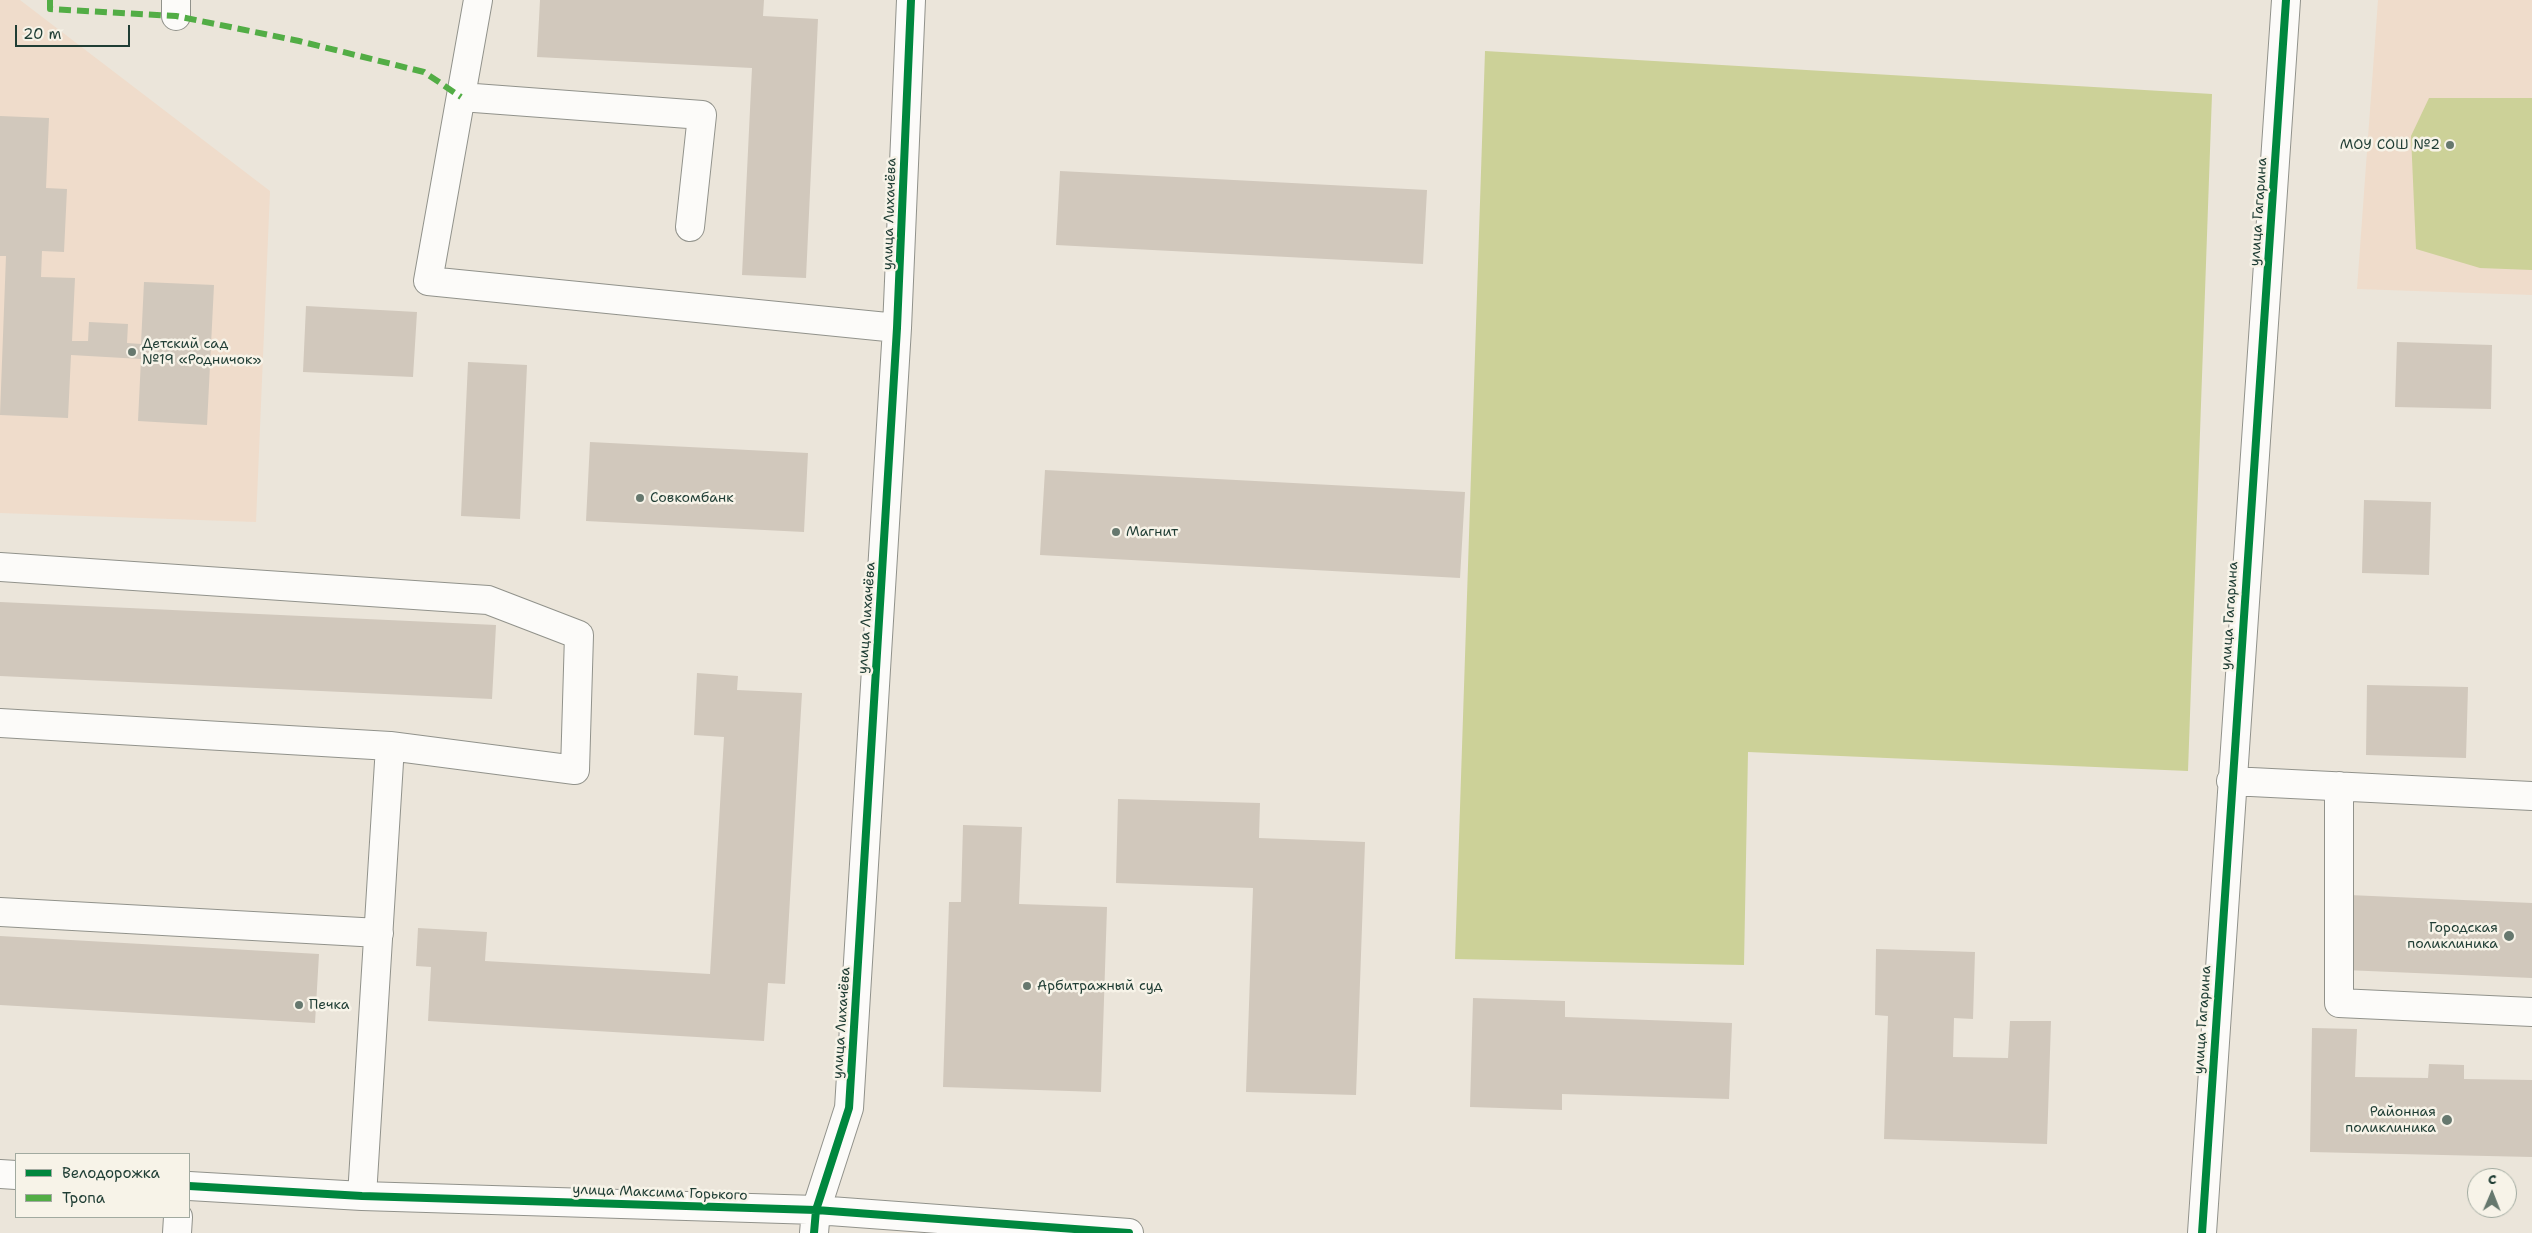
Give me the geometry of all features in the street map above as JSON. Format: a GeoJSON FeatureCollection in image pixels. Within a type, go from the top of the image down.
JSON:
{"type":"FeatureCollection","features":[{"type":"Feature","properties":{"kind":"street"},"geometry":{"type":"LineString","coordinates":[[478,0],[428,281],[898,328]]}},
{"type":"Feature","properties":{"kind":"street","name":"улица Лихачёва"},"geometry":{"type":"LineString","coordinates":[[815,1222],[849,1108],[898,328],[911,0]]}},
{"type":"Feature","properties":{"kind":"street","name":"улица Гагарина"},"geometry":{"type":"LineString","coordinates":[[2202,1233],[2286,0]]}},
{"type":"Feature","properties":{"kind":"street"},"geometry":{"type":"LineString","coordinates":[[461,97],[702,115],[690,227]]}},
{"type":"Feature","properties":{"kind":"street"},"geometry":{"type":"LineString","coordinates":[[0,567],[488,600],[579,634],[575,770],[390,746],[0,723]]}},
{"type":"Feature","properties":{"kind":"street"},"geometry":{"type":"LineString","coordinates":[[362,1196],[390,746]]}},
{"type":"Feature","properties":{"kind":"street"},"geometry":{"type":"LineString","coordinates":[[2232,780],[2532,796]]}},
{"type":"Feature","properties":{"kind":"street"},"geometry":{"type":"LineString","coordinates":[[2339,786],[2339,1003],[2532,1012]]}},
{"type":"Feature","properties":{"kind":"street"},"geometry":{"type":"LineString","coordinates":[[0,912],[379,933]]}},
{"type":"Feature","properties":{"kind":"street"},"geometry":{"type":"LineString","coordinates":[[0,1174],[15,1175]]}},
{"type":"Feature","properties":{"kind":"street","name":"улица Максима Горького"},"geometry":{"type":"LineString","coordinates":[[190,1186],[815,1222],[1129,1233]]}},
{"type":"Feature","properties":{"kind":"street"},"geometry":{"type":"LineString","coordinates":[[177,1233],[178,1218]]}},
{"type":"Feature","properties":{"kind":"shaded area","name":"Детский сад №19 «Родничок»"},"geometry":{"type":"Polygon","coordinates":[[[0,0],[20,0],[270,191],[256,522],[0,513],[0,0]]]}},
{"type":"Feature","properties":{"kind":"shaded area","name":"МОУ СОШ №2"},"geometry":{"type":"Polygon","coordinates":[[[2378,0],[2532,0],[2532,295],[2357,289],[2378,0]]]}},
{"type":"Feature","properties":{"kind":"green space"},"geometry":{"type":"Polygon","coordinates":[[[1485,51],[2212,94],[2188,771],[1748,752],[1744,965],[1455,959],[1485,51]]]}},
{"type":"Feature","properties":{"kind":"green space"},"geometry":{"type":"Polygon","coordinates":[[[2429,98],[2532,98],[2532,270],[2480,268],[2416,249],[2411,136],[2429,98]]]}},
{"type":"Feature","properties":{"kind":"building"},"geometry":{"type":"Polygon","coordinates":[[[540,0],[764,0],[763,16],[818,19],[806,278],[742,275],[752,68],[537,57],[540,0]]]}},
{"type":"Feature","properties":{"kind":"building"},"geometry":{"type":"Polygon","coordinates":[[[0,116],[49,118],[46,188],[67,189],[64,252],[42,251],[41,277],[75,278],[72,341],[88,341],[89,322],[128,324],[127,343],[141,344],[144,282],[214,285],[207,425],[138,421],[141,359],[71,355],[68,418],[0,415],[6,256],[0,256],[0,116]]]}},
{"type":"Feature","properties":{"kind":"building"},"geometry":{"type":"Polygon","coordinates":[[[1060,171],[1427,190],[1423,264],[1056,245],[1060,171]]]}},
{"type":"Feature","properties":{"kind":"building"},"geometry":{"type":"Polygon","coordinates":[[[306,306],[417,312],[413,377],[303,372],[306,306]]]}},
{"type":"Feature","properties":{"kind":"building"},"geometry":{"type":"Polygon","coordinates":[[[2397,342],[2492,345],[2491,409],[2395,407],[2397,342]]]}},
{"type":"Feature","properties":{"kind":"building"},"geometry":{"type":"Polygon","coordinates":[[[468,362],[527,365],[520,519],[461,516],[468,362]]]}},
{"type":"Feature","properties":{"kind":"building"},"geometry":{"type":"Polygon","coordinates":[[[590,442],[808,453],[804,532],[586,521],[590,442]]]}},
{"type":"Feature","properties":{"kind":"building"},"geometry":{"type":"Polygon","coordinates":[[[1045,470],[1465,492],[1460,578],[1040,555],[1045,470]]]}},
{"type":"Feature","properties":{"kind":"building"},"geometry":{"type":"Polygon","coordinates":[[[2364,500],[2431,502],[2429,575],[2362,573],[2364,500]]]}},
{"type":"Feature","properties":{"kind":"building"},"geometry":{"type":"Polygon","coordinates":[[[0,602],[496,625],[492,699],[0,676],[0,602]]]}},
{"type":"Feature","properties":{"kind":"building"},"geometry":{"type":"Polygon","coordinates":[[[697,673],[738,676],[737,690],[802,693],[785,984],[768,983],[764,1041],[428,1021],[431,967],[416,966],[418,928],[487,932],[485,961],[710,974],[724,737],[694,735],[697,673]]]}},
{"type":"Feature","properties":{"kind":"building"},"geometry":{"type":"Polygon","coordinates":[[[2367,685],[2468,687],[2466,758],[2366,755],[2367,685]]]}},
{"type":"Feature","properties":{"kind":"building"},"geometry":{"type":"Polygon","coordinates":[[[1118,799],[1260,803],[1259,838],[1365,842],[1356,1095],[1246,1092],[1253,888],[1116,883],[1118,799]]]}},
{"type":"Feature","properties":{"kind":"building"},"geometry":{"type":"Polygon","coordinates":[[[963,825],[1022,827],[1019,904],[1107,907],[1101,1092],[943,1087],[949,902],[961,902],[963,825]]]}},
{"type":"Feature","properties":{"kind":"building"},"geometry":{"type":"Polygon","coordinates":[[[2349,895],[2532,903],[2532,978],[2345,970],[2349,895]]]}},
{"type":"Feature","properties":{"kind":"building"},"geometry":{"type":"Polygon","coordinates":[[[0,936],[319,954],[315,1023],[0,1005],[0,936]]]}},
{"type":"Feature","properties":{"kind":"building"},"geometry":{"type":"Polygon","coordinates":[[[1876,949],[1975,952],[1973,1019],[1954,1018],[1953,1057],[2008,1058],[2010,1021],[2051,1021],[2047,1144],[1884,1139],[1888,1016],[1875,1015],[1876,949]]]}},
{"type":"Feature","properties":{"kind":"building"},"geometry":{"type":"Polygon","coordinates":[[[1473,998],[1565,1001],[1565,1017],[1732,1023],[1729,1099],[1562,1094],[1562,1110],[1470,1107],[1473,998]]]}},
{"type":"Feature","properties":{"kind":"building"},"geometry":{"type":"Polygon","coordinates":[[[2312,1028],[2357,1029],[2355,1077],[2428,1078],[2429,1064],[2464,1065],[2464,1079],[2532,1080],[2532,1157],[2310,1152],[2312,1028]]]}},
{"type":"Feature","properties":{"kind":"marked path"},"geometry":{"type":"LineString","coordinates":[[50,0],[50,9],[176,16],[299,41],[424,72],[461,97]]}},
{"type":"Feature","properties":{"kind":"cycle path"},"geometry":{"type":"LineString","coordinates":[[814,1233],[816,1210],[849,1108],[897,328],[911,0]]}},
{"type":"Feature","properties":{"kind":"cycle path"},"geometry":{"type":"LineString","coordinates":[[2202,1233],[2286,0]]}},
{"type":"Feature","properties":{"kind":"cycle path"},"geometry":{"type":"LineString","coordinates":[[190,1186],[362,1196],[816,1210],[1129,1233]]}},
{"type":"Feature","properties":{"kind":"place","name":"МОУ СОШ №2"},"geometry":{"type":"Point","coordinates":[2450,145]}},
{"type":"Feature","properties":{"kind":"place","name":"Детский сад №19 «Родничок»"},"geometry":{"type":"Point","coordinates":[132,352]}},
{"type":"Feature","properties":{"kind":"place","name":"Совкомбанк"},"geometry":{"type":"Point","coordinates":[640,498]}},
{"type":"Feature","properties":{"kind":"place","name":"Магнит"},"geometry":{"type":"Point","coordinates":[1116,532]}},
{"type":"Feature","properties":{"kind":"place","name":"Городская поликлиника"},"geometry":{"type":"Point","coordinates":[2509,936]}},
{"type":"Feature","properties":{"kind":"place","name":"Арбитражный суд"},"geometry":{"type":"Point","coordinates":[1027,986]}},
{"type":"Feature","properties":{"kind":"place","name":"Печка"},"geometry":{"type":"Point","coordinates":[299,1005]}},
{"type":"Feature","properties":{"kind":"place","name":"Районная поликлиника"},"geometry":{"type":"Point","coordinates":[2447,1120]}}]}
